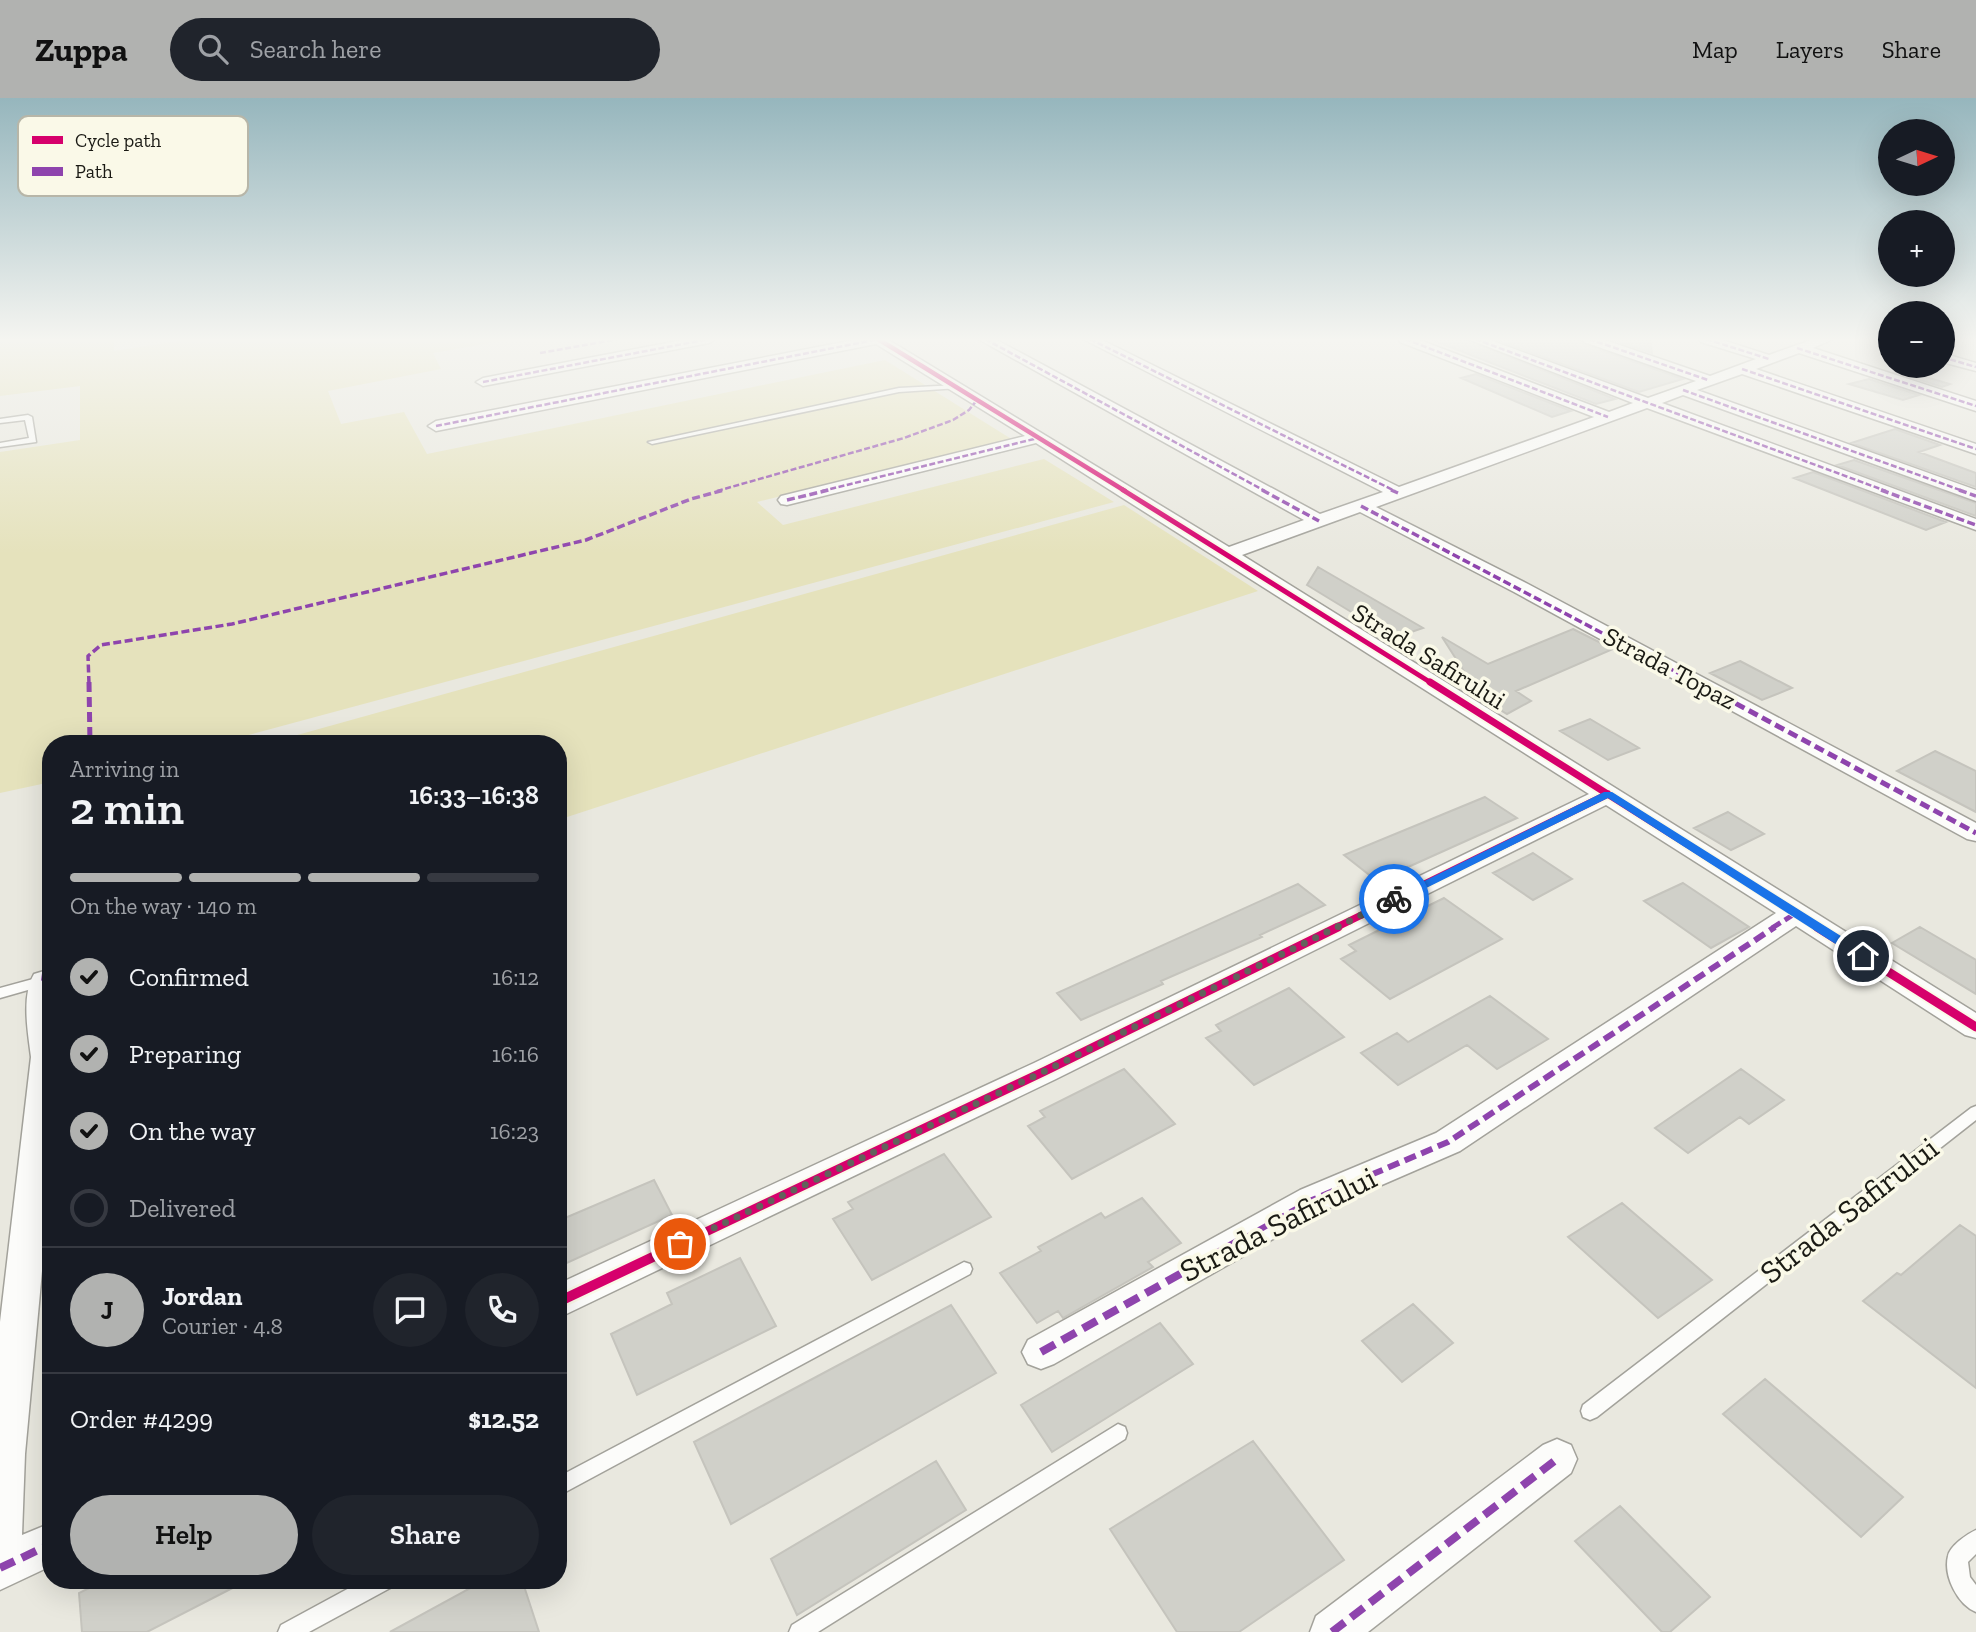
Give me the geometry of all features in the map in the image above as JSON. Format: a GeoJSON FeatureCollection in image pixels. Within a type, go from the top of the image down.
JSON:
{"type":"FeatureCollection","features":[{"type":"Feature","properties":{"kind":"street"},"geometry":{"type":"LineString","coordinates":[[436,426],[514,411]]}},
{"type":"Feature","properties":{"kind":"street","name":"Strada Safirului"},"geometry":{"type":"LineString","coordinates":[[994,411],[1227,554],[1976,1027]]}},
{"type":"Feature","properties":{"kind":"street"},"geometry":{"type":"LineString","coordinates":[[1116,411],[1319,521]]}},
{"type":"Feature","properties":{"kind":"street"},"geometry":{"type":"LineString","coordinates":[[1234,411],[1398,492]]}},
{"type":"Feature","properties":{"kind":"street"},"geometry":{"type":"LineString","coordinates":[[1591,411],[1608,417]]}},
{"type":"Feature","properties":{"kind":"street"},"geometry":{"type":"LineString","coordinates":[[1227,554],[1625,411]]}},
{"type":"Feature","properties":{"kind":"street"},"geometry":{"type":"LineString","coordinates":[[1670,411],[1976,525]]}},
{"type":"Feature","properties":{"kind":"street"},"geometry":{"type":"LineString","coordinates":[[1740,411],[1976,496]]}},
{"type":"Feature","properties":{"kind":"street"},"geometry":{"type":"LineString","coordinates":[[1864,411],[1976,449]]}},
{"type":"Feature","properties":{"kind":"street"},"geometry":{"type":"LineString","coordinates":[[787,499],[1038,438]]}},
{"type":"Feature","properties":{"kind":"street","name":"Strada Topaz"},"geometry":{"type":"LineString","coordinates":[[1361,506],[1521,588],[1976,833]]}},
{"type":"Feature","properties":{"kind":"street"},"geometry":{"type":"LineString","coordinates":[[567,1298],[1045,1071],[1608,794]]}},
{"type":"Feature","properties":{"kind":"street","name":"Strada Safirului"},"geometry":{"type":"LineString","coordinates":[[1041,1352],[1312,1200],[1448,1142],[1796,913]]}},
{"type":"Feature","properties":{"kind":"street"},"geometry":{"type":"LineString","coordinates":[[0,1549],[3,1455],[42,1109]]}},
{"type":"Feature","properties":{"kind":"street"},"geometry":{"type":"LineString","coordinates":[[1332,1632],[1557,1459]]}},
{"type":"Feature","properties":{"kind":"street"},"geometry":{"type":"LineString","coordinates":[[0,1568],[42,1548]]}},
{"type":"Feature","properties":{"kind":"lane"},"geometry":{"type":"LineString","coordinates":[[652,442],[802,411]]}},
{"type":"Feature","properties":{"kind":"lane"},"geometry":{"type":"LineString","coordinates":[[0,421],[28,417],[33,440],[0,445]]}},
{"type":"Feature","properties":{"kind":"lane"},"geometry":{"type":"LineString","coordinates":[[0,993],[42,982]]}},
{"type":"Feature","properties":{"kind":"lane","name":"Strada Safirului"},"geometry":{"type":"LineString","coordinates":[[1590,1411],[1976,1112]]}},
{"type":"Feature","properties":{"kind":"lane"},"geometry":{"type":"LineString","coordinates":[[567,1482],[964,1269]]}},
{"type":"Feature","properties":{"kind":"lane"},"geometry":{"type":"LineString","coordinates":[[799,1632],[1118,1433]]}},
{"type":"Feature","properties":{"kind":"lane"},"geometry":{"type":"LineString","coordinates":[[1976,1540],[1957,1558],[1960,1581],[1976,1602]]}},
{"type":"Feature","properties":{"kind":"lane"},"geometry":{"type":"LineString","coordinates":[[288,1632],[367,1589]]}},
{"type":"Feature","properties":{"kind":"shaded area"},"geometry":{"type":"Polygon","coordinates":[[[80,411],[336,411],[341,424],[404,412],[427,454],[639,411],[966,411],[1013,440],[757,502],[783,525],[1044,459],[1114,502],[248,735],[42,735],[42,784],[0,793],[0,452],[80,440],[80,411]]]}},
{"type":"Feature","properties":{"kind":"shaded area"},"geometry":{"type":"Polygon","coordinates":[[[1124,505],[1258,591],[567,817],[567,735],[297,735],[1124,505]]]}},
{"type":"Feature","properties":{"kind":"building"},"geometry":{"type":"Polygon","coordinates":[[[1537,411],[1571,411],[1552,417],[1537,411]]]}},
{"type":"Feature","properties":{"kind":"building"},"geometry":{"type":"Polygon","coordinates":[[[1895,429],[1940,445],[1919,452],[1976,473],[1976,487],[1851,443],[1895,429]]]}},
{"type":"Feature","properties":{"kind":"building"},"geometry":{"type":"Polygon","coordinates":[[[1854,460],[1976,503],[1976,516],[1837,465],[1854,460]]]}},
{"type":"Feature","properties":{"kind":"building"},"geometry":{"type":"Polygon","coordinates":[[[1813,472],[1946,522],[1926,530],[1794,478],[1813,472]]]}},
{"type":"Feature","properties":{"kind":"building"},"geometry":{"type":"Polygon","coordinates":[[[1318,567],[1423,628],[1394,638],[1307,585],[1318,567]]]}},
{"type":"Feature","properties":{"kind":"building"},"geometry":{"type":"Polygon","coordinates":[[[1573,629],[1613,649],[1516,691],[1531,701],[1507,714],[1481,698],[1442,637],[1488,664],[1573,629]]]}},
{"type":"Feature","properties":{"kind":"building"},"geometry":{"type":"Polygon","coordinates":[[[1740,661],[1792,688],[1762,700],[1710,673],[1740,661]]]}},
{"type":"Feature","properties":{"kind":"building"},"geometry":{"type":"Polygon","coordinates":[[[1590,719],[1639,748],[1608,760],[1560,731],[1590,719]]]}},
{"type":"Feature","properties":{"kind":"building"},"geometry":{"type":"Polygon","coordinates":[[[1935,751],[1976,771],[1976,812],[1897,771],[1935,751]]]}},
{"type":"Feature","properties":{"kind":"building"},"geometry":{"type":"Polygon","coordinates":[[[1485,797],[1517,818],[1377,881],[1344,855],[1485,797]]]}},
{"type":"Feature","properties":{"kind":"building"},"geometry":{"type":"Polygon","coordinates":[[[1728,812],[1764,834],[1731,850],[1694,828],[1728,812]]]}},
{"type":"Feature","properties":{"kind":"building"},"geometry":{"type":"Polygon","coordinates":[[[1533,853],[1572,879],[1533,900],[1493,873],[1533,853]]]}},
{"type":"Feature","properties":{"kind":"building"},"geometry":{"type":"Polygon","coordinates":[[[1683,883],[1749,927],[1711,948],[1644,901],[1683,883]]]}},
{"type":"Feature","properties":{"kind":"building"},"geometry":{"type":"Polygon","coordinates":[[[1298,884],[1325,905],[1260,935],[1262,937],[1161,981],[1163,984],[1081,1020],[1057,993],[1298,884]]]}},
{"type":"Feature","properties":{"kind":"building"},"geometry":{"type":"Polygon","coordinates":[[[1444,898],[1502,939],[1390,999],[1341,959],[1356,951],[1349,945],[1444,898]]]}},
{"type":"Feature","properties":{"kind":"building"},"geometry":{"type":"Polygon","coordinates":[[[1920,927],[1976,960],[1976,994],[1892,943],[1920,927]]]}},
{"type":"Feature","properties":{"kind":"building"},"geometry":{"type":"Polygon","coordinates":[[[1289,988],[1344,1037],[1254,1085],[1206,1038],[1221,1031],[1216,1025],[1289,988]]]}},
{"type":"Feature","properties":{"kind":"building"},"geometry":{"type":"Polygon","coordinates":[[[1490,996],[1548,1039],[1497,1069],[1467,1045],[1398,1085],[1361,1053],[1397,1033],[1408,1042],[1490,996]]]}},
{"type":"Feature","properties":{"kind":"building"},"geometry":{"type":"Polygon","coordinates":[[[1124,1069],[1175,1124],[1072,1179],[1028,1126],[1045,1117],[1040,1111],[1124,1069]]]}},
{"type":"Feature","properties":{"kind":"building"},"geometry":{"type":"Polygon","coordinates":[[[1741,1069],[1784,1100],[1749,1124],[1740,1117],[1688,1153],[1655,1128],[1741,1069]]]}},
{"type":"Feature","properties":{"kind":"building"},"geometry":{"type":"Polygon","coordinates":[[[944,1154],[991,1217],[872,1280],[833,1219],[853,1209],[848,1202],[944,1154]]]}},
{"type":"Feature","properties":{"kind":"building"},"geometry":{"type":"Polygon","coordinates":[[[654,1180],[672,1215],[567,1263],[567,1217],[654,1180]]]}},
{"type":"Feature","properties":{"kind":"building"},"geometry":{"type":"Polygon","coordinates":[[[1142,1198],[1181,1243],[1148,1262],[1153,1267],[1063,1318],[1058,1311],[1037,1323],[1000,1273],[1041,1251],[1038,1247],[1101,1213],[1105,1218],[1142,1198]]]}},
{"type":"Feature","properties":{"kind":"building"},"geometry":{"type":"Polygon","coordinates":[[[1622,1203],[1712,1280],[1658,1318],[1568,1237],[1622,1203]]]}},
{"type":"Feature","properties":{"kind":"building"},"geometry":{"type":"Polygon","coordinates":[[[1960,1225],[1976,1236],[1976,1388],[1863,1301],[1897,1273],[1901,1275],[1960,1225]]]}},
{"type":"Feature","properties":{"kind":"building"},"geometry":{"type":"Polygon","coordinates":[[[740,1258],[776,1326],[637,1395],[611,1334],[672,1304],[667,1293],[740,1258]]]}},
{"type":"Feature","properties":{"kind":"building"},"geometry":{"type":"Polygon","coordinates":[[[1413,1304],[1453,1343],[1402,1382],[1362,1341],[1413,1304]]]}},
{"type":"Feature","properties":{"kind":"building"},"geometry":{"type":"Polygon","coordinates":[[[951,1305],[996,1373],[731,1524],[694,1442],[951,1305]]]}},
{"type":"Feature","properties":{"kind":"building"},"geometry":{"type":"Polygon","coordinates":[[[1160,1323],[1193,1364],[1052,1452],[1021,1405],[1160,1323]]]}},
{"type":"Feature","properties":{"kind":"building"},"geometry":{"type":"Polygon","coordinates":[[[1765,1379],[1903,1497],[1861,1537],[1723,1414],[1765,1379]]]}},
{"type":"Feature","properties":{"kind":"building"},"geometry":{"type":"Polygon","coordinates":[[[1253,1441],[1344,1560],[1239,1632],[1177,1632],[1110,1529],[1253,1441]]]}},
{"type":"Feature","properties":{"kind":"building"},"geometry":{"type":"Polygon","coordinates":[[[936,1461],[966,1510],[797,1615],[771,1559],[936,1461]]]}},
{"type":"Feature","properties":{"kind":"building"},"geometry":{"type":"Polygon","coordinates":[[[1620,1506],[1710,1597],[1670,1632],[1662,1632],[1575,1541],[1620,1506]]]}},
{"type":"Feature","properties":{"kind":"building"},"geometry":{"type":"Polygon","coordinates":[[[87,1589],[231,1589],[147,1632],[82,1632],[79,1593],[87,1589]]]}},
{"type":"Feature","properties":{"kind":"building"},"geometry":{"type":"Polygon","coordinates":[[[469,1589],[525,1589],[539,1632],[390,1632],[469,1589]]]}},
{"type":"Feature","properties":{"kind":"marked path"},"geometry":{"type":"LineString","coordinates":[[436,426],[514,411]]}},
{"type":"Feature","properties":{"kind":"marked path"},"geometry":{"type":"LineString","coordinates":[[90,735],[88,656],[101,645],[232,624],[586,540],[691,499],[904,438],[953,420],[968,411]]}},
{"type":"Feature","properties":{"kind":"marked path"},"geometry":{"type":"LineString","coordinates":[[1116,411],[1319,521]]}},
{"type":"Feature","properties":{"kind":"marked path"},"geometry":{"type":"LineString","coordinates":[[1233,411],[1398,493]]}},
{"type":"Feature","properties":{"kind":"marked path"},"geometry":{"type":"LineString","coordinates":[[1591,411],[1608,417]]}},
{"type":"Feature","properties":{"kind":"marked path"},"geometry":{"type":"LineString","coordinates":[[1668,411],[1976,525]]}},
{"type":"Feature","properties":{"kind":"marked path"},"geometry":{"type":"LineString","coordinates":[[1740,411],[1976,496]]}},
{"type":"Feature","properties":{"kind":"marked path"},"geometry":{"type":"LineString","coordinates":[[1864,411],[1976,449]]}},
{"type":"Feature","properties":{"kind":"marked path"},"geometry":{"type":"LineString","coordinates":[[787,500],[1038,438]]}},
{"type":"Feature","properties":{"kind":"marked path"},"geometry":{"type":"LineString","coordinates":[[1361,506],[1521,588],[1976,833]]}},
{"type":"Feature","properties":{"kind":"marked path"},"geometry":{"type":"LineString","coordinates":[[1041,1352],[1312,1200],[1448,1142],[1796,913]]}},
{"type":"Feature","properties":{"kind":"marked path"},"geometry":{"type":"LineString","coordinates":[[1332,1632],[1557,1459]]}},
{"type":"Feature","properties":{"kind":"marked path"},"geometry":{"type":"LineString","coordinates":[[0,1568],[42,1548]]}},
{"type":"Feature","properties":{"kind":"cycle path"},"geometry":{"type":"LineString","coordinates":[[994,411],[1227,554],[1976,1027]]}},
{"type":"Feature","properties":{"kind":"cycle path"},"geometry":{"type":"LineString","coordinates":[[567,1298],[1045,1071],[1608,794]]}},
{"type":"Feature","properties":{"kind":"way so far"},"geometry":{"type":"LineString","coordinates":[[680,1244],[1045,1071],[1394,899]]}},
{"type":"Feature","properties":{"kind":"route"},"geometry":{"type":"LineString","coordinates":[[1394,899],[1608,794],[1863,956]]}}]}
